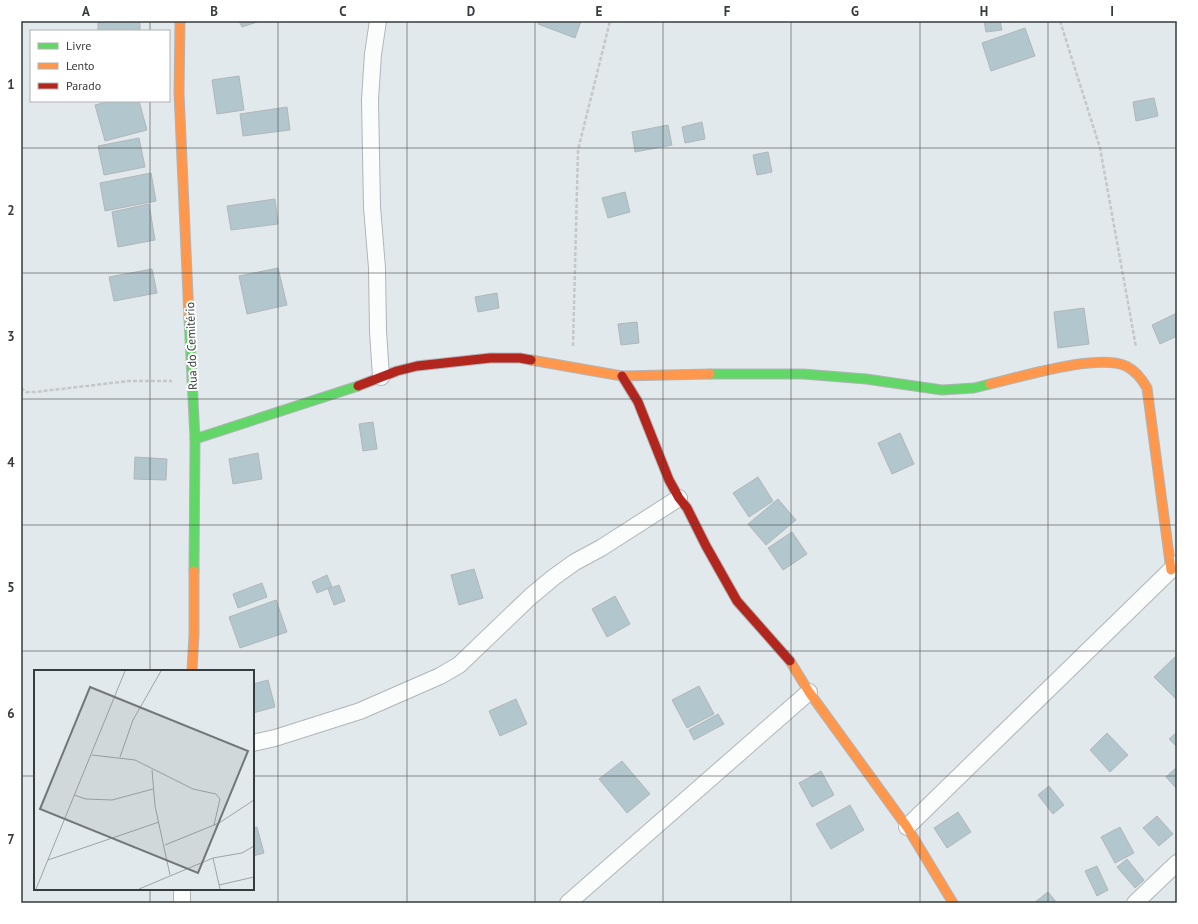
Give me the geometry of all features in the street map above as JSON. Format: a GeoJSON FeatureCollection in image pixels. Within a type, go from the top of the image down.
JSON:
{"type":"FeatureCollection","features":[{"type":"Feature","properties":{"kind":"street","name":"Rua do Cemitério"},"geometry":{"type":"LineString","coordinates":[[180,21],[179,93],[195,439],[194,627],[192,670]]}},
{"type":"Feature","properties":{"kind":"street"},"geometry":{"type":"LineString","coordinates":[[378,21],[373,54],[370,100],[372,207],[377,268],[380,377]]}},
{"type":"Feature","properties":{"kind":"street"},"geometry":{"type":"LineString","coordinates":[[195,439],[352,388],[397,371],[417,366],[490,358],[520,358],[622,376],[677,374],[803,374],[866,380],[942,390],[974,388],[1069,365],[1106,362],[1126,366],[1141,377],[1147,388],[1174,567],[907,827]]}},
{"type":"Feature","properties":{"kind":"street"},"geometry":{"type":"LineString","coordinates":[[622,376],[638,402],[665,470],[679,498],[687,508],[706,546],[737,601],[787,656],[809,692],[907,827],[953,903]]}},
{"type":"Feature","properties":{"kind":"street"},"geometry":{"type":"LineString","coordinates":[[254,743],[281,736],[360,711],[440,676],[459,665],[530,597],[554,577],[679,498]]}},
{"type":"Feature","properties":{"kind":"street"},"geometry":{"type":"LineString","coordinates":[[568,903],[809,692]]}},
{"type":"Feature","properties":{"kind":"street"},"geometry":{"type":"LineString","coordinates":[[1135,903],[1177,863]]}},
{"type":"Feature","properties":{"kind":"street"},"geometry":{"type":"LineString","coordinates":[[182,890],[182,903]]}},
{"type":"Feature","properties":{"kind":"path"},"geometry":{"type":"LineString","coordinates":[[573,367],[578,150],[610,21]]}},
{"type":"Feature","properties":{"kind":"path"},"geometry":{"type":"LineString","coordinates":[[1060,21],[1100,148],[1141,377]]}},
{"type":"Feature","properties":{"kind":"path"},"geometry":{"type":"LineString","coordinates":[[21,388],[26,392],[35,392],[130,381],[192,380]]}},
{"type":"Feature","properties":{"kind":"building"},"geometry":{"type":"Polygon","coordinates":[[[140,21],[140,30],[98,30],[98,22],[140,21]]]}},
{"type":"Feature","properties":{"kind":"building"},"geometry":{"type":"Polygon","coordinates":[[[239,21],[260,21],[242,27],[239,21]]]}},
{"type":"Feature","properties":{"kind":"building"},"geometry":{"type":"Polygon","coordinates":[[[539,21],[581,21],[575,38],[538,24],[539,21]]]}},
{"type":"Feature","properties":{"kind":"building"},"geometry":{"type":"Polygon","coordinates":[[[984,21],[1000,21],[1002,30],[986,32],[984,21]]]}},
{"type":"Feature","properties":{"kind":"building"},"geometry":{"type":"Polygon","coordinates":[[[1025,28],[1035,56],[991,71],[982,43],[1025,28]]]}},
{"type":"Feature","properties":{"kind":"building"},"geometry":{"type":"Polygon","coordinates":[[[239,76],[244,110],[217,114],[212,80],[239,76]]]}},
{"type":"Feature","properties":{"kind":"building"},"geometry":{"type":"Polygon","coordinates":[[[1154,98],[1158,116],[1136,121],[1133,102],[1154,98]]]}},
{"type":"Feature","properties":{"kind":"building"},"geometry":{"type":"Polygon","coordinates":[[[108,102],[139,102],[147,130],[105,141],[95,105],[108,102]]]}},
{"type":"Feature","properties":{"kind":"building"},"geometry":{"type":"Polygon","coordinates":[[[287,107],[290,130],[243,136],[240,114],[287,107]]]}},
{"type":"Feature","properties":{"kind":"building"},"geometry":{"type":"Polygon","coordinates":[[[702,122],[705,139],[685,143],[682,127],[702,122]]]}},
{"type":"Feature","properties":{"kind":"building"},"geometry":{"type":"Polygon","coordinates":[[[668,125],[672,145],[635,152],[632,132],[668,125]]]}},
{"type":"Feature","properties":{"kind":"building"},"geometry":{"type":"Polygon","coordinates":[[[139,138],[145,167],[104,175],[98,146],[139,138]]]}},
{"type":"Feature","properties":{"kind":"building"},"geometry":{"type":"Polygon","coordinates":[[[768,152],[772,172],[757,175],[753,155],[768,152]]]}},
{"type":"Feature","properties":{"kind":"building"},"geometry":{"type":"Polygon","coordinates":[[[151,173],[156,201],[105,211],[100,183],[151,173]]]}},
{"type":"Feature","properties":{"kind":"building"},"geometry":{"type":"Polygon","coordinates":[[[625,192],[630,212],[608,218],[602,198],[625,192]]]}},
{"type":"Feature","properties":{"kind":"building"},"geometry":{"type":"Polygon","coordinates":[[[275,199],[278,224],[231,230],[227,206],[275,199]]]}},
{"type":"Feature","properties":{"kind":"building"},"geometry":{"type":"Polygon","coordinates":[[[149,204],[155,240],[118,247],[112,212],[149,204]]]}},
{"type":"Feature","properties":{"kind":"building"},"geometry":{"type":"Polygon","coordinates":[[[278,268],[287,305],[247,314],[239,276],[278,268]]]}},
{"type":"Feature","properties":{"kind":"building"},"geometry":{"type":"Polygon","coordinates":[[[152,269],[157,293],[114,301],[109,277],[152,269]]]}},
{"type":"Feature","properties":{"kind":"building"},"geometry":{"type":"Polygon","coordinates":[[[497,293],[499,308],[478,312],[475,297],[497,293]]]}},
{"type":"Feature","properties":{"kind":"building"},"geometry":{"type":"Polygon","coordinates":[[[1084,308],[1089,344],[1058,348],[1054,312],[1084,308]]]}},
{"type":"Feature","properties":{"kind":"building"},"geometry":{"type":"Polygon","coordinates":[[[1177,313],[1177,336],[1160,344],[1152,325],[1177,313]]]}},
{"type":"Feature","properties":{"kind":"building"},"geometry":{"type":"Polygon","coordinates":[[[637,322],[639,343],[621,345],[618,324],[637,322]]]}},
{"type":"Feature","properties":{"kind":"building"},"geometry":{"type":"Polygon","coordinates":[[[373,422],[377,449],[363,451],[359,424],[373,422]]]}},
{"type":"Feature","properties":{"kind":"building"},"geometry":{"type":"Polygon","coordinates":[[[900,433],[914,464],[892,474],[878,443],[900,433]]]}},
{"type":"Feature","properties":{"kind":"building"},"geometry":{"type":"Polygon","coordinates":[[[258,453],[262,479],[233,484],[229,459],[258,453]]]}},
{"type":"Feature","properties":{"kind":"building"},"geometry":{"type":"Polygon","coordinates":[[[135,457],[167,459],[166,480],[134,479],[135,457]]]}},
{"type":"Feature","properties":{"kind":"building"},"geometry":{"type":"Polygon","coordinates":[[[758,477],[773,501],[749,517],[733,493],[758,477]]]}},
{"type":"Feature","properties":{"kind":"building"},"geometry":{"type":"Polygon","coordinates":[[[778,499],[796,520],[766,545],[748,524],[778,499]]]}},
{"type":"Feature","properties":{"kind":"building"},"geometry":{"type":"Polygon","coordinates":[[[792,532],[807,554],[783,570],[768,548],[792,532]]]}},
{"type":"Feature","properties":{"kind":"building"},"geometry":{"type":"Polygon","coordinates":[[[474,569],[483,598],[459,605],[451,575],[474,569]]]}},
{"type":"Feature","properties":{"kind":"building"},"geometry":{"type":"Polygon","coordinates":[[[327,575],[332,587],[317,593],[312,582],[327,575]]]}},
{"type":"Feature","properties":{"kind":"building"},"geometry":{"type":"Polygon","coordinates":[[[262,583],[267,597],[238,608],[233,594],[262,583]]]}},
{"type":"Feature","properties":{"kind":"building"},"geometry":{"type":"Polygon","coordinates":[[[339,585],[345,601],[334,605],[328,589],[339,585]]]}},
{"type":"Feature","properties":{"kind":"building"},"geometry":{"type":"Polygon","coordinates":[[[615,596],[630,624],[607,637],[592,609],[615,596]]]}},
{"type":"Feature","properties":{"kind":"building"},"geometry":{"type":"Polygon","coordinates":[[[276,600],[287,632],[240,648],[229,617],[276,600]]]}},
{"type":"Feature","properties":{"kind":"building"},"geometry":{"type":"Polygon","coordinates":[[[1175,657],[1177,659],[1177,700],[1154,677],[1175,657]]]}},
{"type":"Feature","properties":{"kind":"building"},"geometry":{"type":"Polygon","coordinates":[[[268,680],[275,707],[254,713],[254,684],[268,680]]]}},
{"type":"Feature","properties":{"kind":"building"},"geometry":{"type":"Polygon","coordinates":[[[699,686],[714,714],[687,728],[672,700],[699,686]]]}},
{"type":"Feature","properties":{"kind":"building"},"geometry":{"type":"Polygon","coordinates":[[[516,699],[527,724],[500,736],[489,711],[516,699]]]}},
{"type":"Feature","properties":{"kind":"building"},"geometry":{"type":"Polygon","coordinates":[[[718,714],[724,724],[694,740],[689,730],[718,714]]]}},
{"type":"Feature","properties":{"kind":"building"},"geometry":{"type":"Polygon","coordinates":[[[1177,732],[1177,747],[1169,739],[1177,732]]]}},
{"type":"Feature","properties":{"kind":"building"},"geometry":{"type":"Polygon","coordinates":[[[1107,733],[1128,755],[1110,772],[1090,750],[1107,733]]]}},
{"type":"Feature","properties":{"kind":"building"},"geometry":{"type":"Polygon","coordinates":[[[622,761],[650,794],[627,813],[599,779],[622,761]]]}},
{"type":"Feature","properties":{"kind":"building"},"geometry":{"type":"Polygon","coordinates":[[[1177,767],[1177,789],[1166,777],[1177,767]]]}},
{"type":"Feature","properties":{"kind":"building"},"geometry":{"type":"Polygon","coordinates":[[[821,771],[834,795],[812,807],[799,783],[821,771]]]}},
{"type":"Feature","properties":{"kind":"building"},"geometry":{"type":"Polygon","coordinates":[[[1049,786],[1064,805],[1053,814],[1038,795],[1049,786]]]}},
{"type":"Feature","properties":{"kind":"building"},"geometry":{"type":"Polygon","coordinates":[[[850,805],[864,830],[831,849],[816,824],[850,805]]]}},
{"type":"Feature","properties":{"kind":"building"},"geometry":{"type":"Polygon","coordinates":[[[958,812],[971,832],[947,848],[934,828],[958,812]]]}},
{"type":"Feature","properties":{"kind":"building"},"geometry":{"type":"Polygon","coordinates":[[[1157,816],[1173,834],[1159,846],[1143,828],[1157,816]]]}},
{"type":"Feature","properties":{"kind":"building"},"geometry":{"type":"Polygon","coordinates":[[[257,827],[264,853],[254,856],[254,828],[257,827]]]}},
{"type":"Feature","properties":{"kind":"building"},"geometry":{"type":"Polygon","coordinates":[[[1120,827],[1134,853],[1115,863],[1101,837],[1120,827]]]}},
{"type":"Feature","properties":{"kind":"building"},"geometry":{"type":"Polygon","coordinates":[[[1127,859],[1144,880],[1135,888],[1117,867],[1127,859]]]}},
{"type":"Feature","properties":{"kind":"building"},"geometry":{"type":"Polygon","coordinates":[[[1097,866],[1108,890],[1097,896],[1085,871],[1097,866]]]}},
{"type":"Feature","properties":{"kind":"building"},"geometry":{"type":"Polygon","coordinates":[[[1048,892],[1057,903],[1034,903],[1048,892]]]}},
{"type":"Feature","properties":{"kind":"traffic: fast"},"geometry":{"type":"LineString","coordinates":[[189,318],[195,439],[194,571]]}},
{"type":"Feature","properties":{"kind":"traffic: fast"},"geometry":{"type":"LineString","coordinates":[[710,374],[803,374],[866,379],[942,390],[974,388],[990,384]]}},
{"type":"Feature","properties":{"kind":"traffic: fast"},"geometry":{"type":"LineString","coordinates":[[195,439],[358,386]]}},
{"type":"Feature","properties":{"kind":"traffic: slow"},"geometry":{"type":"LineString","coordinates":[[180,21],[179,93],[189,318]]}},
{"type":"Feature","properties":{"kind":"traffic: slow"},"geometry":{"type":"LineString","coordinates":[[531,360],[622,376],[710,374]]}},
{"type":"Feature","properties":{"kind":"traffic: slow"},"geometry":{"type":"LineString","coordinates":[[990,384],[1039,372],[1078,364],[1097,362],[1113,363],[1126,366],[1133,370],[1147,388],[1171,570]]}},
{"type":"Feature","properties":{"kind":"traffic: slow"},"geometry":{"type":"LineString","coordinates":[[192,670],[194,635],[194,571]]}},
{"type":"Feature","properties":{"kind":"traffic: slow"},"geometry":{"type":"LineString","coordinates":[[790,661],[809,692],[907,827],[953,903]]}},
{"type":"Feature","properties":{"kind":"traffic: jam"},"geometry":{"type":"LineString","coordinates":[[358,386],[397,371],[417,366],[490,358],[520,358],[531,360]]}},
{"type":"Feature","properties":{"kind":"traffic: jam"},"geometry":{"type":"LineString","coordinates":[[622,376],[638,402],[669,480],[679,498],[687,508],[706,546],[737,601],[790,661]]}}]}
